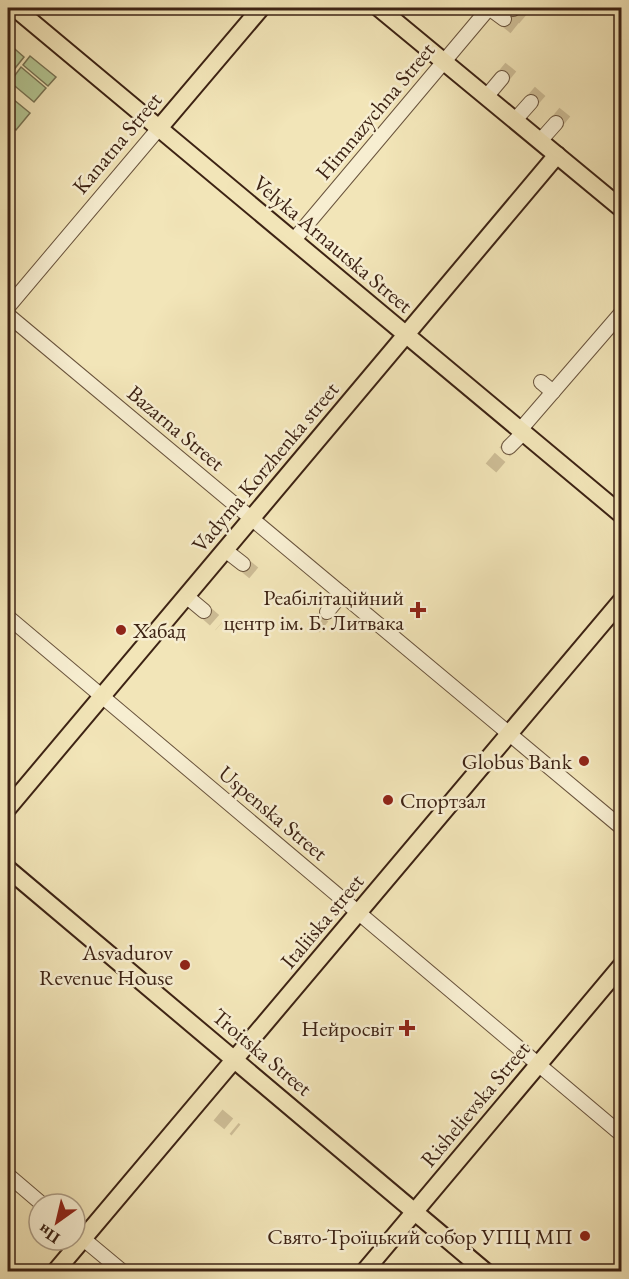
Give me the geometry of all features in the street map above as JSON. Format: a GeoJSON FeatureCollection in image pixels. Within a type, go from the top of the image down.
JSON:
{"type":"FeatureCollection","features":[{"type":"Feature","properties":{"kind":"main road","name":"Velyka Arnautska Street"},"geometry":{"type":"LineString","coordinates":[[15,8],[621,515]]}},
{"type":"Feature","properties":{"kind":"main road","name":"Kanatna Street"},"geometry":{"type":"LineString","coordinates":[[160,128],[261,8]]}},
{"type":"Feature","properties":{"kind":"main road"},"geometry":{"type":"LineString","coordinates":[[379,8],[621,209]]}},
{"type":"Feature","properties":{"kind":"main road","name":"Vadyma Korzhenka street"},"geometry":{"type":"LineString","coordinates":[[8,808],[557,155]]}},
{"type":"Feature","properties":{"kind":"main road","name":"Italiiska street"},"geometry":{"type":"LineString","coordinates":[[87,1226],[235,1058],[621,600]]}},
{"type":"Feature","properties":{"kind":"main road","name":"Troitska Street"},"geometry":{"type":"LineString","coordinates":[[8,869],[235,1058],[486,1272]]}},
{"type":"Feature","properties":{"kind":"main road","name":"Rishelievska Street"},"geometry":{"type":"LineString","coordinates":[[364,1272],[621,965]]}},
{"type":"Feature","properties":{"kind":"main road","name":"Italiiska street"},"geometry":{"type":"LineString","coordinates":[[55,1272],[68,1252]]}},
{"type":"Feature","properties":{"kind":"street","name":"Himnazychna Street"},"geometry":{"type":"LineString","coordinates":[[293,241],[489,8]]}},
{"type":"Feature","properties":{"kind":"street"},"geometry":{"type":"LineString","coordinates":[[489,8],[510,12]]}},
{"type":"Feature","properties":{"kind":"street"},"geometry":{"type":"LineString","coordinates":[[486,97],[502,78]]}},
{"type":"Feature","properties":{"kind":"street"},"geometry":{"type":"LineString","coordinates":[[515,120],[531,102]]}},
{"type":"Feature","properties":{"kind":"street"},"geometry":{"type":"LineString","coordinates":[[540,141],[556,123]]}},
{"type":"Feature","properties":{"kind":"street","name":"Kanatna Street"},"geometry":{"type":"LineString","coordinates":[[8,307],[160,128]]}},
{"type":"Feature","properties":{"kind":"street"},"geometry":{"type":"LineString","coordinates":[[509,447],[621,312]]}},
{"type":"Feature","properties":{"kind":"street","name":"Bazarna Street"},"geometry":{"type":"LineString","coordinates":[[8,315],[621,828]]}},
{"type":"Feature","properties":{"kind":"street"},"geometry":{"type":"LineString","coordinates":[[541,381],[553,392]]}},
{"type":"Feature","properties":{"kind":"street"},"geometry":{"type":"LineString","coordinates":[[225,550],[243,564]]}},
{"type":"Feature","properties":{"kind":"street"},"geometry":{"type":"LineString","coordinates":[[327,612],[342,594]]}},
{"type":"Feature","properties":{"kind":"street"},"geometry":{"type":"LineString","coordinates":[[186,596],[204,611]]}},
{"type":"Feature","properties":{"kind":"street","name":"Uspenska Street"},"geometry":{"type":"LineString","coordinates":[[8,617],[621,1135]]}},
{"type":"Feature","properties":{"kind":"street"},"geometry":{"type":"LineString","coordinates":[[8,1175],[28,1192]]}},
{"type":"Feature","properties":{"kind":"street"},"geometry":{"type":"LineString","coordinates":[[87,1242],[123,1272]]}},
{"type":"Feature","properties":{"kind":"green space"},"geometry":{"type":"Polygon","coordinates":[[[8,43],[24,57],[8,77],[8,43]]]}},
{"type":"Feature","properties":{"kind":"green space"},"geometry":{"type":"Polygon","coordinates":[[[30,56],[56,77],[48,86],[23,65],[30,56]]]}},
{"type":"Feature","properties":{"kind":"green space"},"geometry":{"type":"Polygon","coordinates":[[[21,67],[46,88],[34,102],[10,82],[21,67]]]}},
{"type":"Feature","properties":{"kind":"green space"},"geometry":{"type":"Polygon","coordinates":[[[8,95],[30,113],[16,130],[8,123],[8,95]]]}},
{"type":"Feature","properties":{"kind":"tunnel"},"geometry":{"type":"LineString","coordinates":[[513,9],[527,21]]}},
{"type":"Feature","properties":{"kind":"tunnel"},"geometry":{"type":"LineString","coordinates":[[504,19],[519,31]]}},
{"type":"Feature","properties":{"kind":"tunnel"},"geometry":{"type":"LineString","coordinates":[[502,78],[515,62]]}},
{"type":"Feature","properties":{"kind":"tunnel"},"geometry":{"type":"LineString","coordinates":[[531,102],[544,87]]}},
{"type":"Feature","properties":{"kind":"tunnel"},"geometry":{"type":"LineString","coordinates":[[556,123],[569,107]]}},
{"type":"Feature","properties":{"kind":"tunnel"},"geometry":{"type":"LineString","coordinates":[[491,468],[509,447]]}},
{"type":"Feature","properties":{"kind":"tunnel"},"geometry":{"type":"LineString","coordinates":[[243,564],[255,574]]}},
{"type":"Feature","properties":{"kind":"tunnel"},"geometry":{"type":"LineString","coordinates":[[204,611],[220,625]]}},
{"type":"Feature","properties":{"kind":"tunnel"},"geometry":{"type":"LineString","coordinates":[[314,628],[327,612]]}},
{"type":"Feature","properties":{"kind":"tunnel"},"geometry":{"type":"LineString","coordinates":[[218,1115],[236,1130]]}},
{"type":"Feature","properties":{"kind":"place","name":"Реабілітаційний центр ім. Б. Литвака"},"geometry":{"type":"Point","coordinates":[418,610]}},
{"type":"Feature","properties":{"kind":"place","name":"Хабад"},"geometry":{"type":"Point","coordinates":[121,630]}},
{"type":"Feature","properties":{"kind":"place","name":"Globus Bank"},"geometry":{"type":"Point","coordinates":[584,761]}},
{"type":"Feature","properties":{"kind":"place","name":"Спортзал"},"geometry":{"type":"Point","coordinates":[388,800]}},
{"type":"Feature","properties":{"kind":"place","name":"Asvadurov Revenue House"},"geometry":{"type":"Point","coordinates":[185,965]}},
{"type":"Feature","properties":{"kind":"place","name":"Нейросвіт"},"geometry":{"type":"Point","coordinates":[407,1028]}},
{"type":"Feature","properties":{"kind":"place","name":"Свято-Троїцький собор УПЦ МП"},"geometry":{"type":"Point","coordinates":[585,1236]}}]}
